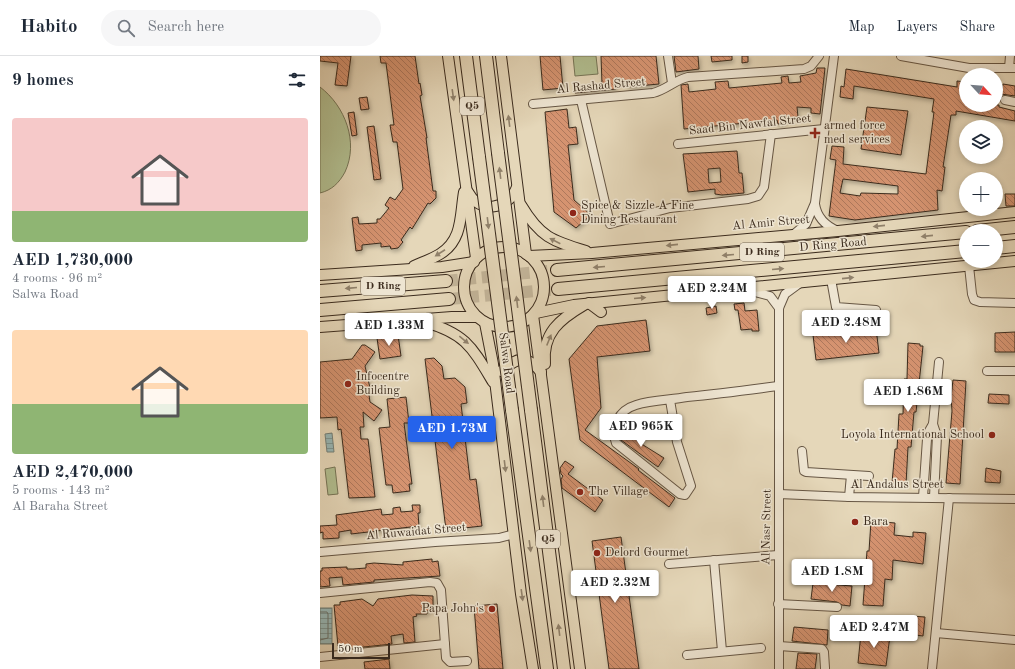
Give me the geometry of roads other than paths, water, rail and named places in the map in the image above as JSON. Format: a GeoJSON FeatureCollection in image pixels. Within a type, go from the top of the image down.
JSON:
{"type":"FeatureCollection","features":[{"type":"Feature","properties":{"kind":"highway","name":"Salwa Road"},"geometry":{"type":"LineString","coordinates":[[466,56],[547,669]]}},
{"type":"Feature","properties":{"kind":"highway","name":"Salwa Road"},"geometry":{"type":"LineString","coordinates":[[486,56],[564,669]]}},
{"type":"Feature","properties":{"kind":"highway"},"geometry":{"type":"LineString","coordinates":[[1003,228],[1015,227]]}},
{"type":"Feature","properties":{"kind":"highway","name":"D Ring Road"},"geometry":{"type":"LineString","coordinates":[[557,270],[959,233]]}},
{"type":"Feature","properties":{"kind":"highway"},"geometry":{"type":"LineString","coordinates":[[1003,247],[1015,246]]}},
{"type":"Feature","properties":{"kind":"highway","name":"D Ring Road"},"geometry":{"type":"LineString","coordinates":[[558,289],[959,252]]}},
{"type":"Feature","properties":{"kind":"highway","name":"D Ring"},"geometry":{"type":"LineString","coordinates":[[320,291],[446,281]]}},
{"type":"Feature","properties":{"kind":"highway","name":"D Ring"},"geometry":{"type":"LineString","coordinates":[[320,310],[449,299]]}},
{"type":"Feature","properties":{"kind":"main road"},"geometry":{"type":"LineString","coordinates":[[448,56],[475,260]]}},
{"type":"Feature","properties":{"kind":"main road"},"geometry":{"type":"LineString","coordinates":[[501,56],[517,187],[528,254]]}},
{"type":"Feature","properties":{"kind":"main road"},"geometry":{"type":"LineString","coordinates":[[466,185],[470,196],[480,205],[493,207],[506,203],[515,193],[517,187]]}},
{"type":"Feature","properties":{"kind":"main road"},"geometry":{"type":"LineString","coordinates":[[407,269],[439,255],[453,242],[461,222],[466,185]]}},
{"type":"Feature","properties":{"kind":"main road"},"geometry":{"type":"LineString","coordinates":[[519,201],[536,228],[545,235],[561,244],[592,253]]}},
{"type":"Feature","properties":{"kind":"main road","name":"Al Amir Street"},"geometry":{"type":"LineString","coordinates":[[528,254],[592,253],[838,231],[1015,212]]}},
{"type":"Feature","properties":{"kind":"main road"},"geometry":{"type":"LineString","coordinates":[[507,247],[528,254],[539,266],[544,279],[544,294],[534,314],[525,322],[510,327],[494,327],[481,320],[468,304],[464,290],[466,275],[475,260],[482,253],[497,248],[507,247]]}},
{"type":"Feature","properties":{"kind":"main road","name":"D Ring"},"geometry":{"type":"LineString","coordinates":[[320,275],[442,267],[475,260]]}},
{"type":"Feature","properties":{"kind":"main road"},"geometry":{"type":"LineString","coordinates":[[1003,262],[1015,261]]}},
{"type":"Feature","properties":{"kind":"main road"},"geometry":{"type":"LineString","coordinates":[[534,314],[561,306],[588,303],[959,267]]}},
{"type":"Feature","properties":{"kind":"main road"},"geometry":{"type":"LineString","coordinates":[[588,303],[601,312]]}},
{"type":"Feature","properties":{"kind":"main road"},"geometry":{"type":"LineString","coordinates":[[545,405],[548,397],[545,356],[552,331],[561,320],[588,303]]}},
{"type":"Feature","properties":{"kind":"main road"},"geometry":{"type":"LineString","coordinates":[[534,314],[580,669]]}},
{"type":"Feature","properties":{"kind":"main road"},"geometry":{"type":"LineString","coordinates":[[320,327],[416,320],[481,320]]}},
{"type":"Feature","properties":{"kind":"main road"},"geometry":{"type":"LineString","coordinates":[[416,320],[444,328],[466,341],[475,352],[495,386]]}},
{"type":"Feature","properties":{"kind":"main road","name":"Salwa Road"},"geometry":{"type":"LineString","coordinates":[[481,320],[495,386],[533,669]]}},
{"type":"Feature","properties":{"kind":"main road"},"geometry":{"type":"LineString","coordinates":[[495,386],[500,372],[516,360],[522,359],[531,362],[541,372]]}},
{"type":"Feature","properties":{"kind":"street"},"geometry":{"type":"LineString","coordinates":[[668,56],[672,83]]}},
{"type":"Feature","properties":{"kind":"street","name":"Al Rashad Street"},"geometry":{"type":"LineString","coordinates":[[533,104],[653,94],[672,83],[688,77],[804,69],[811,66],[819,56]]}},
{"type":"Feature","properties":{"kind":"street"},"geometry":{"type":"LineString","coordinates":[[794,234],[806,224],[815,203],[834,56]]}},
{"type":"Feature","properties":{"kind":"street"},"geometry":{"type":"LineString","coordinates":[[901,56],[927,58],[969,68],[1012,68],[1010,56]]}},
{"type":"Feature","properties":{"kind":"street"},"geometry":{"type":"LineString","coordinates":[[581,100],[610,224],[670,208],[748,199],[758,196],[764,187],[771,134]]}},
{"type":"Feature","properties":{"kind":"street"},"geometry":{"type":"LineString","coordinates":[[1005,100],[1015,102]]}},
{"type":"Feature","properties":{"kind":"street","name":"Saad Bin Nawfal Street"},"geometry":{"type":"LineString","coordinates":[[678,144],[824,129]]}},
{"type":"Feature","properties":{"kind":"street"},"geometry":{"type":"LineString","coordinates":[[815,203],[818,214],[824,222],[838,231]]}},
{"type":"Feature","properties":{"kind":"street"},"geometry":{"type":"LineString","coordinates":[[969,268],[974,300],[980,302],[1015,303]]}},
{"type":"Feature","properties":{"kind":"street"},"geometry":{"type":"LineString","coordinates":[[831,279],[836,308],[876,310]]}},
{"type":"Feature","properties":{"kind":"street","name":"Al Nasr Street"},"geometry":{"type":"LineString","coordinates":[[779,669],[779,308],[784,294],[801,282]]}},
{"type":"Feature","properties":{"kind":"street"},"geometry":{"type":"LineString","coordinates":[[739,288],[770,296],[779,308]]}},
{"type":"Feature","properties":{"kind":"street"},"geometry":{"type":"LineString","coordinates":[[923,497],[928,435],[933,424],[939,362]]}},
{"type":"Feature","properties":{"kind":"street"},"geometry":{"type":"LineString","coordinates":[[987,371],[1015,371]]}},
{"type":"Feature","properties":{"kind":"street"},"geometry":{"type":"LineString","coordinates":[[670,400],[678,442],[691,486],[685,495],[680,494],[616,443],[613,435],[614,426],[619,418],[635,405],[670,400],[778,386]]}},
{"type":"Feature","properties":{"kind":"street"},"geometry":{"type":"LineString","coordinates":[[933,424],[937,436],[934,497]]}},
{"type":"Feature","properties":{"kind":"street"},"geometry":{"type":"LineString","coordinates":[[802,451],[805,472],[869,476]]}},
{"type":"Feature","properties":{"kind":"street"},"geometry":{"type":"LineString","coordinates":[[925,463],[936,463]]}},
{"type":"Feature","properties":{"kind":"street"},"geometry":{"type":"LineString","coordinates":[[849,497],[851,475]]}},
{"type":"Feature","properties":{"kind":"street","name":"Al Andalus Street"},"geometry":{"type":"LineString","coordinates":[[779,494],[849,497],[1015,499]]}},
{"type":"Feature","properties":{"kind":"street"},"geometry":{"type":"LineString","coordinates":[[932,669],[949,498]]}},
{"type":"Feature","properties":{"kind":"street","name":"Al Ruwaidat Street"},"geometry":{"type":"LineString","coordinates":[[320,552],[499,538],[514,534]]}},
{"type":"Feature","properties":{"kind":"street"},"geometry":{"type":"LineString","coordinates":[[669,564],[778,555]]}},
{"type":"Feature","properties":{"kind":"street"},"geometry":{"type":"LineString","coordinates":[[714,560],[722,651]]}},
{"type":"Feature","properties":{"kind":"street"},"geometry":{"type":"LineString","coordinates":[[320,593],[434,582],[440,586],[441,590],[447,661],[467,661]]}},
{"type":"Feature","properties":{"kind":"street"},"geometry":{"type":"LineString","coordinates":[[778,604],[837,607]]}},
{"type":"Feature","properties":{"kind":"street"},"geometry":{"type":"LineString","coordinates":[[936,633],[1015,640]]}},
{"type":"Feature","properties":{"kind":"street"},"geometry":{"type":"LineString","coordinates":[[320,657],[445,644]]}},
{"type":"Feature","properties":{"kind":"street"},"geometry":{"type":"LineString","coordinates":[[779,646],[822,649],[824,652],[825,668]]}},
{"type":"Feature","properties":{"kind":"street"},"geometry":{"type":"LineString","coordinates":[[688,655],[761,648]]}},
{"type":"Feature","properties":{"kind":"water"},"geometry":{"type":"Polygon","coordinates":[[[332,433],[334,452],[327,452],[325,434],[332,433]]]}},
{"type":"Feature","properties":{"kind":"water"},"geometry":{"type":"Polygon","coordinates":[[[320,608],[332,608],[332,644],[320,644],[320,608]]]}},
{"type":"Feature","properties":{"kind":"tunnel"},"geometry":{"type":"LineString","coordinates":[[446,281],[557,270]]}},
{"type":"Feature","properties":{"kind":"tunnel"},"geometry":{"type":"LineString","coordinates":[[449,299],[558,289]]}},
{"type":"Feature","properties":{"kind":"place","name":"armed force med services"},"geometry":{"type":"Point","coordinates":[815,133]}},
{"type":"Feature","properties":{"kind":"place","name":"Spice & Sizzle A Fine Dining Restaurant"},"geometry":{"type":"Point","coordinates":[573,213]}},
{"type":"Feature","properties":{"kind":"place","name":"Infocentre Building"},"geometry":{"type":"Point","coordinates":[348,384]}},
{"type":"Feature","properties":{"kind":"place","name":"Loyola International School"},"geometry":{"type":"Point","coordinates":[992,435]}},
{"type":"Feature","properties":{"kind":"place","name":"The Village"},"geometry":{"type":"Point","coordinates":[580,492]}},
{"type":"Feature","properties":{"kind":"place","name":"Bara"},"geometry":{"type":"Point","coordinates":[855,522]}},
{"type":"Feature","properties":{"kind":"place","name":"Delord Gourmet"},"geometry":{"type":"Point","coordinates":[597,553]}},
{"type":"Feature","properties":{"kind":"place","name":"Papa John's"},"geometry":{"type":"Point","coordinates":[492,609]}}]}
